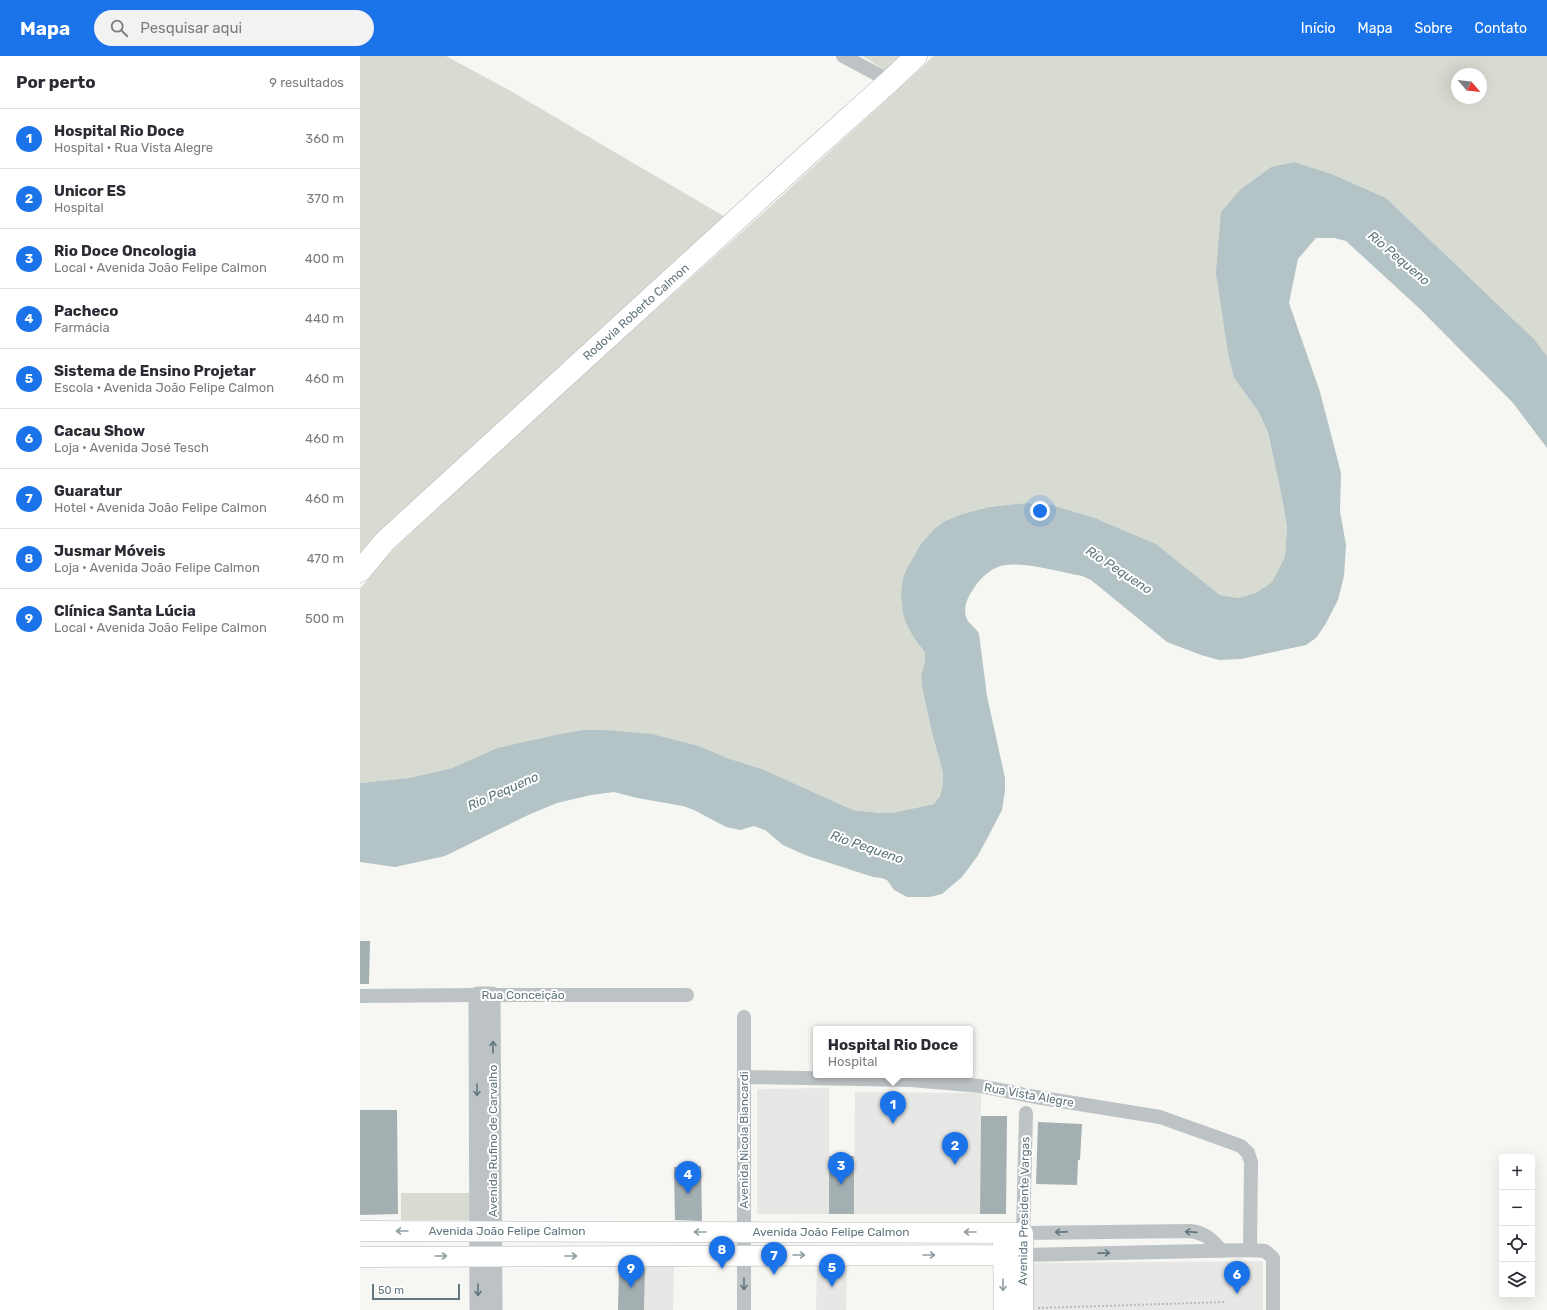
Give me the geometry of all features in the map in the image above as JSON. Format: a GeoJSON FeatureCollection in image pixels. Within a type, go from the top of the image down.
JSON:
{"type":"FeatureCollection","features":[{"type":"Feature","properties":{"kind":"main road","name":"Rodovia Roberto Calmon"},"geometry":{"type":"LineString","coordinates":[[360,571],[384,542],[916,56]]}},
{"type":"Feature","properties":{"kind":"main road","name":"Avenida João Felipe Calmon"},"geometry":{"type":"LineString","coordinates":[[360,1231],[1023,1233]]}},
{"type":"Feature","properties":{"kind":"main road","name":"Avenida Presidente Vargas"},"geometry":{"type":"LineString","coordinates":[[1003,1232],[1003,1255],[1017,1310]]}},
{"type":"Feature","properties":{"kind":"main road","name":"Avenida Presidente Vargas"},"geometry":{"type":"LineString","coordinates":[[1017,1310],[1023,1255],[1023,1233]]}},
{"type":"Feature","properties":{"kind":"main road","name":"Avenida João Felipe Calmon"},"geometry":{"type":"LineString","coordinates":[[360,1256],[1023,1255]]}},
{"type":"Feature","properties":{"kind":"street"},"geometry":{"type":"LineString","coordinates":[[842,56],[890,81]]}},
{"type":"Feature","properties":{"kind":"street","name":"Avenida Rufino de Carvalho"},"geometry":{"type":"LineString","coordinates":[[478,1310],[486,1256],[485,995]]}},
{"type":"Feature","properties":{"kind":"street","name":"Rua Conceição"},"geometry":{"type":"LineString","coordinates":[[360,996],[687,995]]}},
{"type":"Feature","properties":{"kind":"street","name":"Avenida Nicola Biancardi"},"geometry":{"type":"LineString","coordinates":[[744,1017],[744,1310]]}},
{"type":"Feature","properties":{"kind":"street","name":"Rua Vista Alegre"},"geometry":{"type":"LineString","coordinates":[[744,1077],[911,1080],[980,1086],[1036,1097],[1160,1117],[1241,1146],[1248,1153],[1251,1162],[1250,1250]]}},
{"type":"Feature","properties":{"kind":"street","name":"Avenida Presidente Vargas"},"geometry":{"type":"LineString","coordinates":[[1023,1233],[1026,1113]]}},
{"type":"Feature","properties":{"kind":"street","name":"Avenida João Felipe Calmon"},"geometry":{"type":"LineString","coordinates":[[1023,1233],[1191,1231],[1202,1233],[1210,1238],[1222,1251]]}},
{"type":"Feature","properties":{"kind":"street","name":"Avenida João Felipe Calmon"},"geometry":{"type":"LineString","coordinates":[[1023,1255],[1250,1250],[1266,1251],[1273,1258],[1273,1310]]}},
{"type":"Feature","properties":{"kind":"street","name":"Avenida Rufino de Carvalho"},"geometry":{"type":"LineString","coordinates":[[486,1256],[494,1310]]}},
{"type":"Feature","properties":{"kind":"path"},"geometry":{"type":"LineString","coordinates":[[1017,1310],[1226,1302]]}},
{"type":"Feature","properties":{"kind":"shaded area"},"geometry":{"type":"Polygon","coordinates":[[[360,56],[446,56],[509,90],[732,221],[360,559],[360,56]]]}},
{"type":"Feature","properties":{"kind":"shaded area"},"geometry":{"type":"Polygon","coordinates":[[[863,56],[911,56],[887,72],[863,56]]]}},
{"type":"Feature","properties":{"kind":"shaded area"},"geometry":{"type":"Polygon","coordinates":[[[934,56],[1547,56],[1547,356],[1534,339],[1386,198],[1332,174],[1294,162],[1271,167],[1241,189],[1234,378],[1258,411],[1268,434],[1287,527],[1285,558],[1272,582],[1256,593],[1238,598],[1220,595],[1156,544],[1095,518],[1052,505],[1026,503],[989,507],[962,514],[945,521],[934,529],[920,545],[903,578],[914,638],[925,653],[925,661],[921,676],[922,687],[943,773],[943,785],[940,796],[934,804],[892,813],[853,810],[762,769],[727,758],[702,747],[582,730],[497,748],[452,768],[409,778],[360,783],[360,589],[386,557],[490,458],[751,224],[934,56]]]}},
{"type":"Feature","properties":{"kind":"shaded area"},"geometry":{"type":"Polygon","coordinates":[[[829,1088],[829,1214],[757,1214],[757,1089],[829,1088]]]}},
{"type":"Feature","properties":{"kind":"shaded area"},"geometry":{"type":"Polygon","coordinates":[[[855,1092],[981,1093],[980,1214],[854,1214],[855,1092]]]}},
{"type":"Feature","properties":{"kind":"shaded area"},"geometry":{"type":"Polygon","coordinates":[[[401,1193],[470,1193],[470,1220],[401,1220],[401,1193]]]}},
{"type":"Feature","properties":{"kind":"shaded area"},"geometry":{"type":"Polygon","coordinates":[[[1263,1261],[1263,1310],[1031,1310],[1031,1263],[1263,1261]]]}},
{"type":"Feature","properties":{"kind":"shaded area"},"geometry":{"type":"Polygon","coordinates":[[[817,1263],[847,1264],[846,1310],[816,1310],[817,1263]]]}},
{"type":"Feature","properties":{"kind":"shaded area"},"geometry":{"type":"Polygon","coordinates":[[[645,1266],[674,1266],[673,1310],[644,1310],[645,1266]]]}},
{"type":"Feature","properties":{"kind":"water","name":"Rio Pequeno"},"geometry":{"type":"Polygon","coordinates":[[[1294,162],[1332,174],[1386,198],[1534,339],[1547,356],[1547,448],[1513,403],[1420,309],[1346,241],[1334,238],[1316,238],[1298,259],[1289,303],[1320,392],[1341,473],[1340,511],[1346,545],[1344,576],[1338,600],[1325,625],[1316,638],[1306,645],[1241,659],[1219,660],[1167,642],[1091,580],[1082,576],[1044,568],[1014,564],[1000,566],[991,570],[980,580],[972,591],[968,598],[965,613],[970,624],[979,634],[987,696],[1005,778],[1005,791],[1002,810],[977,857],[962,877],[942,894],[930,897],[907,897],[894,890],[887,880],[873,877],[805,855],[783,845],[765,830],[754,826],[740,830],[726,827],[694,810],[683,806],[637,798],[614,792],[591,795],[557,803],[526,816],[445,856],[395,867],[360,862],[360,783],[409,778],[452,768],[497,748],[582,730],[606,730],[652,734],[702,747],[727,758],[762,769],[853,810],[892,813],[934,804],[940,796],[943,785],[943,773],[922,687],[921,676],[925,661],[925,653],[914,638],[906,623],[903,613],[901,594],[905,572],[920,545],[934,529],[945,521],[962,514],[989,507],[1026,503],[1052,505],[1095,518],[1156,544],[1220,595],[1238,598],[1256,593],[1272,582],[1285,557],[1287,527],[1282,498],[1268,433],[1258,411],[1234,378],[1228,353],[1216,273],[1221,212],[1241,189],[1271,167],[1294,162]]]}},
{"type":"Feature","properties":{"kind":"building"},"geometry":{"type":"Polygon","coordinates":[[[360,941],[370,941],[369,984],[360,984],[360,941]]]}},
{"type":"Feature","properties":{"kind":"building"},"geometry":{"type":"Polygon","coordinates":[[[360,1110],[397,1110],[398,1214],[360,1215],[360,1110]]]}},
{"type":"Feature","properties":{"kind":"building"},"geometry":{"type":"Polygon","coordinates":[[[981,1116],[1007,1116],[1006,1214],[980,1214],[981,1116]]]}},
{"type":"Feature","properties":{"kind":"building"},"geometry":{"type":"Polygon","coordinates":[[[1038,1122],[1082,1124],[1077,1185],[1036,1184],[1038,1122]]]}},
{"type":"Feature","properties":{"kind":"building"},"geometry":{"type":"Polygon","coordinates":[[[829,1156],[854,1156],[854,1214],[829,1214],[829,1156]]]}},
{"type":"Feature","properties":{"kind":"building"},"geometry":{"type":"Polygon","coordinates":[[[701,1166],[702,1221],[675,1220],[674,1167],[701,1166]]]}},
{"type":"Feature","properties":{"kind":"building"},"geometry":{"type":"Polygon","coordinates":[[[619,1268],[645,1268],[644,1310],[618,1310],[619,1268]]]}},
{"type":"Feature","properties":{"kind":"place","name":"Hospital Rio Doce"},"geometry":{"type":"Point","coordinates":[893,1124]}},
{"type":"Feature","properties":{"kind":"place","name":"Unicor ES"},"geometry":{"type":"Point","coordinates":[955,1165]}},
{"type":"Feature","properties":{"kind":"place","name":"Rio Doce Oncologia"},"geometry":{"type":"Point","coordinates":[841,1185]}},
{"type":"Feature","properties":{"kind":"place","name":"Pacheco"},"geometry":{"type":"Point","coordinates":[688,1194]}},
{"type":"Feature","properties":{"kind":"place","name":"Jusmar Móveis"},"geometry":{"type":"Point","coordinates":[722,1269]}},
{"type":"Feature","properties":{"kind":"place","name":"Guaratur"},"geometry":{"type":"Point","coordinates":[774,1275]}},
{"type":"Feature","properties":{"kind":"place","name":"Sistema de Ensino Projetar"},"geometry":{"type":"Point","coordinates":[832,1287]}},
{"type":"Feature","properties":{"kind":"place","name":"Clínica Santa Lúcia"},"geometry":{"type":"Point","coordinates":[631,1288]}},
{"type":"Feature","properties":{"kind":"place","name":"Cacau Show"},"geometry":{"type":"Point","coordinates":[1237,1294]}}]}
